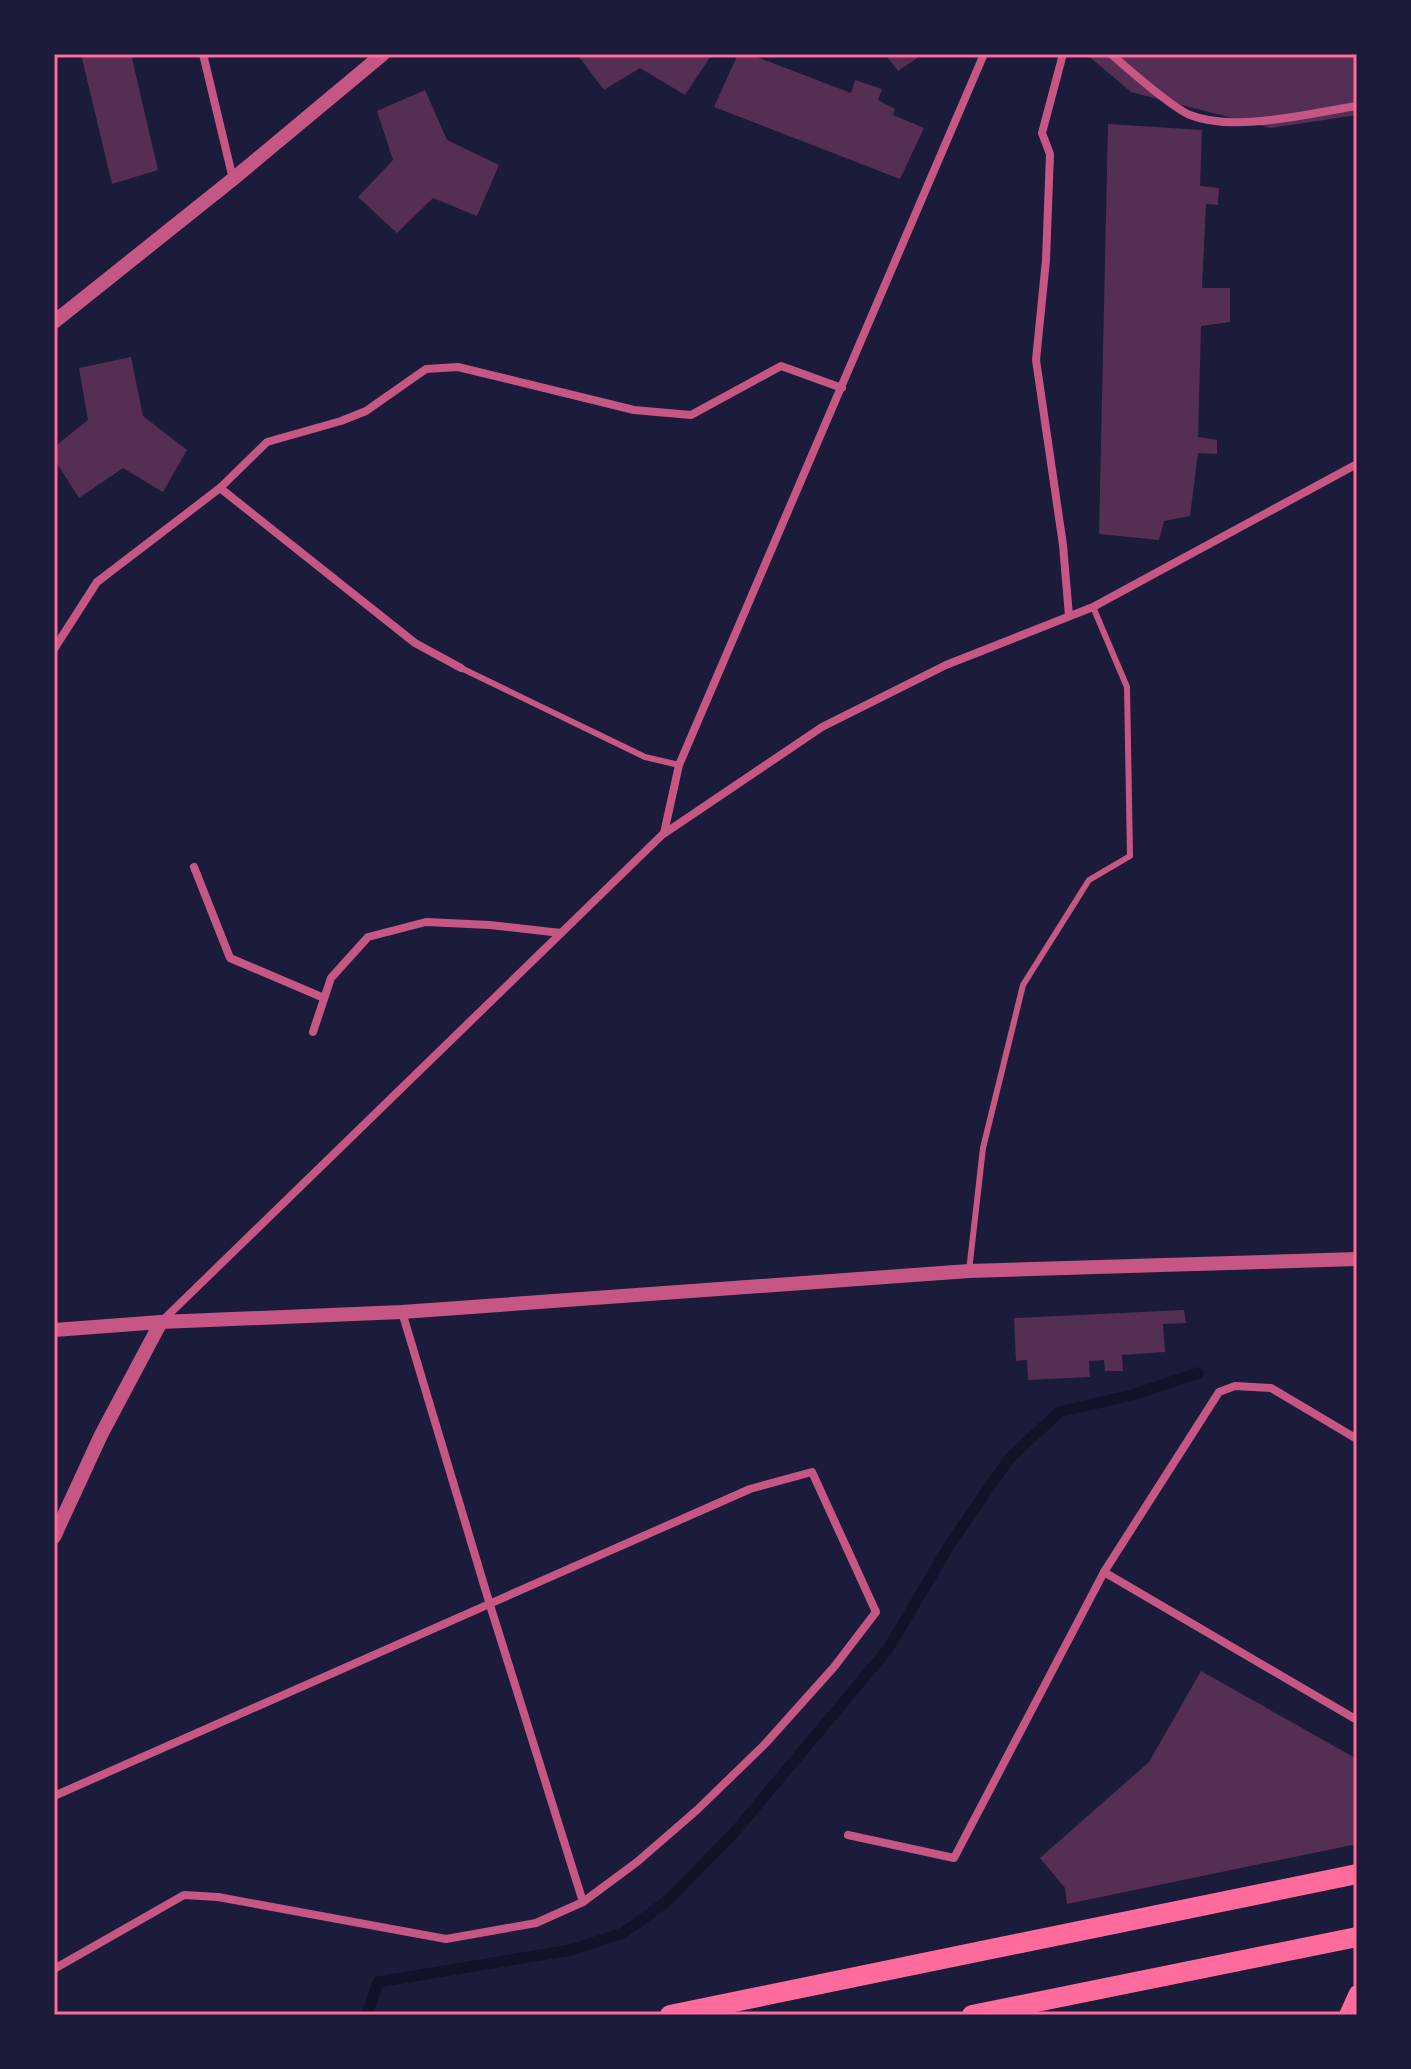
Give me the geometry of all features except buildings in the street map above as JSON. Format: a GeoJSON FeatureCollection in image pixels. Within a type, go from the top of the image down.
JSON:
{"type":"FeatureCollection","features":[{"type":"Feature","properties":{"kind":"main road"},"geometry":{"type":"LineString","coordinates":[[670,2015],[1357,1874]]}},
{"type":"Feature","properties":{"kind":"main road"},"geometry":{"type":"LineString","coordinates":[[972,2015],[1357,1937]]}},
{"type":"Feature","properties":{"kind":"main road"},"geometry":{"type":"LineString","coordinates":[[1347,2015],[1357,1993]]}},
{"type":"Feature","properties":{"kind":"street"},"geometry":{"type":"LineString","coordinates":[[203,54],[233,179]]}},
{"type":"Feature","properties":{"kind":"street"},"geometry":{"type":"LineString","coordinates":[[54,322],[383,54]]}},
{"type":"Feature","properties":{"kind":"street"},"geometry":{"type":"LineString","coordinates":[[664,833],[679,765],[984,54]]}},
{"type":"Feature","properties":{"kind":"street"},"geometry":{"type":"LineString","coordinates":[[1063,54],[1042,133],[1050,154],[1046,260],[1036,360],[1063,545],[1069,616]]}},
{"type":"Feature","properties":{"kind":"street"},"geometry":{"type":"LineString","coordinates":[[1111,54],[1189,114],[1219,122],[1357,106]]}},
{"type":"Feature","properties":{"kind":"street"},"geometry":{"type":"LineString","coordinates":[[54,649],[97,582],[220,488],[267,442],[366,411],[426,369],[458,367],[634,410],[691,415],[781,366],[842,388]]}},
{"type":"Feature","properties":{"kind":"street"},"geometry":{"type":"LineString","coordinates":[[54,1537],[101,1435],[161,1322],[664,833],[822,727],[946,665],[1093,607],[1357,464]]}},
{"type":"Feature","properties":{"kind":"street"},"geometry":{"type":"LineString","coordinates":[[220,488],[415,643],[461,668]]}},
{"type":"Feature","properties":{"kind":"street"},"geometry":{"type":"LineString","coordinates":[[194,867],[230,958],[324,998]]}},
{"type":"Feature","properties":{"kind":"street"},"geometry":{"type":"LineString","coordinates":[[313,1032],[331,978],[368,937],[426,922],[561,933]]}},
{"type":"Feature","properties":{"kind":"street"},"geometry":{"type":"LineString","coordinates":[[54,1330],[161,1322],[402,1312],[969,1271],[1357,1259]]}},
{"type":"Feature","properties":{"kind":"street"},"geometry":{"type":"LineString","coordinates":[[402,1312],[583,1902]]}},
{"type":"Feature","properties":{"kind":"street"},"geometry":{"type":"LineString","coordinates":[[848,1835],[954,1858],[1104,1572],[1219,1392],[1235,1386],[1271,1388],[1357,1439]]}},
{"type":"Feature","properties":{"kind":"street"},"geometry":{"type":"LineString","coordinates":[[54,1796],[750,1489],[812,1472],[876,1612],[834,1667],[765,1744],[649,1852],[583,1902],[536,1923],[446,1939],[218,1897],[184,1895],[54,1969]]}},
{"type":"Feature","properties":{"kind":"street"},"geometry":{"type":"LineString","coordinates":[[1104,1572],[1357,1720]]}},
{"type":"Feature","properties":{"kind":"lane"},"geometry":{"type":"LineString","coordinates":[[969,1271],[983,1148],[1023,985],[1089,880],[1130,856],[1127,687],[1093,607]]}},
{"type":"Feature","properties":{"kind":"lane"},"geometry":{"type":"LineString","coordinates":[[461,668],[645,757],[679,765]]}},
{"type":"Feature","properties":{"kind":"waterway"},"geometry":{"type":"LineString","coordinates":[[367,2015],[378,1982],[571,1950],[623,1933],[666,1902],[733,1834],[888,1649],[952,1541],[1009,1459],[1059,1412],[1132,1395],[1198,1373]]}}]}
